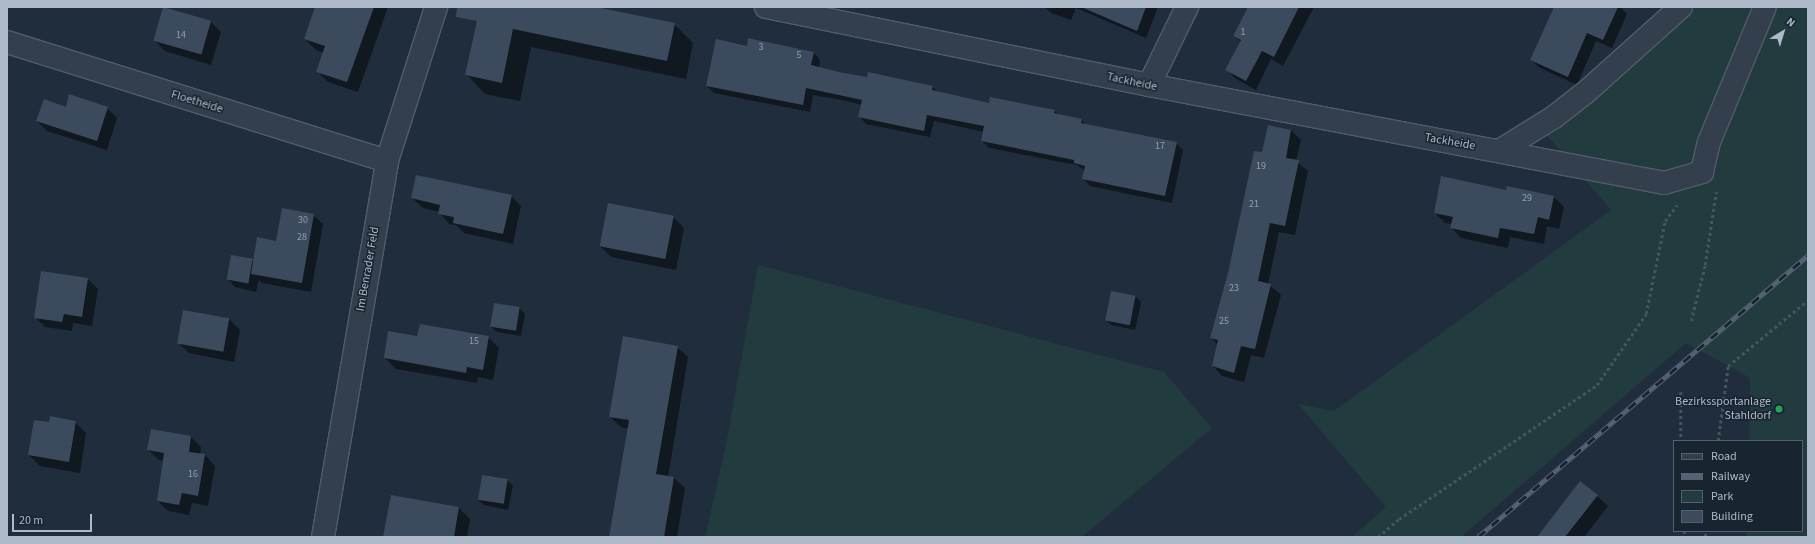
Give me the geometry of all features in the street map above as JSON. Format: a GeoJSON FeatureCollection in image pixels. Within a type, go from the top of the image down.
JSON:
{"type":"FeatureCollection","features":[{"type":"Feature","properties":{"kind":"street","name":"Im Benrader Feld"},"geometry":{"type":"LineString","coordinates":[[323,537],[387,161],[436,7]]}},
{"type":"Feature","properties":{"kind":"street","name":"Tackheide"},"geometry":{"type":"LineString","coordinates":[[766,7],[1149,86],[1664,183],[1702,172]]}},
{"type":"Feature","properties":{"kind":"street"},"geometry":{"type":"LineString","coordinates":[[1149,86],[1188,7]]}},
{"type":"Feature","properties":{"kind":"street"},"geometry":{"type":"LineString","coordinates":[[1499,151],[1554,117],[1585,93],[1682,7]]}},
{"type":"Feature","properties":{"kind":"street"},"geometry":{"type":"LineString","coordinates":[[1702,172],[1709,142],[1765,7]]}},
{"type":"Feature","properties":{"kind":"street","name":"Floetheide"},"geometry":{"type":"LineString","coordinates":[[7,42],[387,161]]}},
{"type":"Feature","properties":{"kind":"path"},"geometry":{"type":"LineString","coordinates":[[1691,321],[1705,264],[1719,170],[1702,172]]}},
{"type":"Feature","properties":{"kind":"path"},"geometry":{"type":"LineString","coordinates":[[1378,537],[1399,519],[1597,385],[1646,314],[1665,221],[1679,203]]}},
{"type":"Feature","properties":{"kind":"path"},"geometry":{"type":"LineString","coordinates":[[1718,440],[1728,366],[1808,300]]}},
{"type":"Feature","properties":{"kind":"path"},"geometry":{"type":"LineString","coordinates":[[1681,392],[1681,440]]}},
{"type":"Feature","properties":{"kind":"green space"},"geometry":{"type":"Polygon","coordinates":[[[1682,7],[1808,7],[1808,537],[1747,537],[1747,532],[1803,532],[1803,440],[1749,440],[1750,378],[1686,343],[1461,537],[1352,537],[1386,507],[1298,404],[1334,411],[1611,210],[1538,125],[1682,7]]]}},
{"type":"Feature","properties":{"kind":"green space"},"geometry":{"type":"Polygon","coordinates":[[[758,265],[1164,372],[1212,428],[1082,537],[705,537],[726,445],[758,265]]]}},
{"type":"Feature","properties":{"kind":"building"},"geometry":{"type":"Polygon","coordinates":[[[163,7],[211,21],[201,54],[153,41],[163,7]]]}},
{"type":"Feature","properties":{"kind":"building"},"geometry":{"type":"Polygon","coordinates":[[[315,7],[374,7],[347,82],[316,72],[325,46],[304,39],[315,7]]]}},
{"type":"Feature","properties":{"kind":"building"},"geometry":{"type":"Polygon","coordinates":[[[457,7],[596,7],[675,23],[667,61],[513,29],[502,83],[465,75],[477,21],[456,17],[457,7]]]}},
{"type":"Feature","properties":{"kind":"building"},"geometry":{"type":"Polygon","coordinates":[[[1081,7],[1146,7],[1137,31],[1081,7]]]}},
{"type":"Feature","properties":{"kind":"building"},"geometry":{"type":"Polygon","coordinates":[[[1248,7],[1299,7],[1274,57],[1262,51],[1246,81],[1225,70],[1241,40],[1233,36],[1248,7]]]}},
{"type":"Feature","properties":{"kind":"building"},"geometry":{"type":"Polygon","coordinates":[[[1554,7],[1618,7],[1603,40],[1587,33],[1568,77],[1530,60],[1554,7]]]}},
{"type":"Feature","properties":{"kind":"building"},"geometry":{"type":"Polygon","coordinates":[[[748,38],[814,52],[811,65],[839,72],[867,77],[868,72],[933,86],[932,90],[989,103],[990,97],[1055,110],[1054,113],[1082,119],[1081,123],[1177,142],[1165,196],[1082,179],[1085,166],[1074,163],[1074,160],[981,141],[984,126],[927,115],[924,131],[858,117],[862,100],[806,88],[803,105],[706,86],[716,39],[747,46],[748,38]]]}},
{"type":"Feature","properties":{"kind":"building"},"geometry":{"type":"Polygon","coordinates":[[[69,94],[108,107],[97,141],[36,121],[44,99],[66,107],[69,94]]]}},
{"type":"Feature","properties":{"kind":"building"},"geometry":{"type":"Polygon","coordinates":[[[1268,125],[1291,130],[1286,158],[1299,160],[1285,226],[1270,223],[1258,281],[1271,284],[1255,349],[1241,346],[1234,373],[1212,366],[1218,340],[1210,338],[1228,273],[1254,151],[1262,152],[1268,125]]]}},
{"type":"Feature","properties":{"kind":"building"},"geometry":{"type":"Polygon","coordinates":[[[416,175],[512,195],[503,234],[453,223],[454,217],[438,214],[440,205],[411,198],[416,175]]]}},
{"type":"Feature","properties":{"kind":"building"},"geometry":{"type":"Polygon","coordinates":[[[1441,176],[1506,190],[1507,186],[1554,196],[1549,220],[1538,217],[1534,234],[1500,228],[1498,238],[1450,228],[1453,217],[1434,213],[1441,176]]]}},
{"type":"Feature","properties":{"kind":"building"},"geometry":{"type":"Polygon","coordinates":[[[608,203],[674,216],[665,259],[600,246],[608,203]]]}},
{"type":"Feature","properties":{"kind":"building"},"geometry":{"type":"Polygon","coordinates":[[[282,208],[314,214],[302,283],[251,274],[257,237],[276,241],[282,208]]]}},
{"type":"Feature","properties":{"kind":"building"},"geometry":{"type":"Polygon","coordinates":[[[231,255],[253,259],[248,283],[227,280],[231,255]]]}},
{"type":"Feature","properties":{"kind":"building"},"geometry":{"type":"Polygon","coordinates":[[[41,271],[88,278],[82,317],[64,314],[62,322],[34,318],[41,271]]]}},
{"type":"Feature","properties":{"kind":"building"},"geometry":{"type":"Polygon","coordinates":[[[1111,291],[1136,296],[1130,325],[1105,320],[1111,291]]]}},
{"type":"Feature","properties":{"kind":"building"},"geometry":{"type":"Polygon","coordinates":[[[494,303],[520,307],[516,331],[490,327],[494,303]]]}},
{"type":"Feature","properties":{"kind":"building"},"geometry":{"type":"Polygon","coordinates":[[[183,310],[229,318],[223,352],[177,343],[183,310]]]}},
{"type":"Feature","properties":{"kind":"building"},"geometry":{"type":"Polygon","coordinates":[[[420,324],[489,336],[483,370],[467,367],[466,373],[384,358],[388,331],[417,336],[420,324]]]}},
{"type":"Feature","properties":{"kind":"building"},"geometry":{"type":"Polygon","coordinates":[[[623,336],[678,346],[656,474],[674,477],[664,537],[609,537],[629,420],[609,417],[623,336]]]}},
{"type":"Feature","properties":{"kind":"building"},"geometry":{"type":"Polygon","coordinates":[[[50,416],[76,421],[69,462],[28,455],[34,420],[49,422],[50,416]]]}},
{"type":"Feature","properties":{"kind":"building"},"geometry":{"type":"Polygon","coordinates":[[[151,429],[191,436],[189,452],[205,454],[198,496],[182,493],[179,505],[157,501],[164,453],[147,450],[151,429]]]}},
{"type":"Feature","properties":{"kind":"building"},"geometry":{"type":"Polygon","coordinates":[[[482,475],[508,479],[504,504],[478,500],[482,475]]]}},
{"type":"Feature","properties":{"kind":"building"},"geometry":{"type":"Polygon","coordinates":[[[1580,481],[1598,495],[1565,537],[1537,537],[1580,481]]]}},
{"type":"Feature","properties":{"kind":"building"},"geometry":{"type":"Polygon","coordinates":[[[391,495],[459,507],[454,537],[383,537],[391,495]]]}},
{"type":"Feature","properties":{"kind":"railway"},"geometry":{"type":"LineString","coordinates":[[1478,537],[1808,255]]}},
{"type":"Feature","properties":{"kind":"place","name":"Bezirkssportanlage Stahldorf"},"geometry":{"type":"Point","coordinates":[1779,409]}}]}
